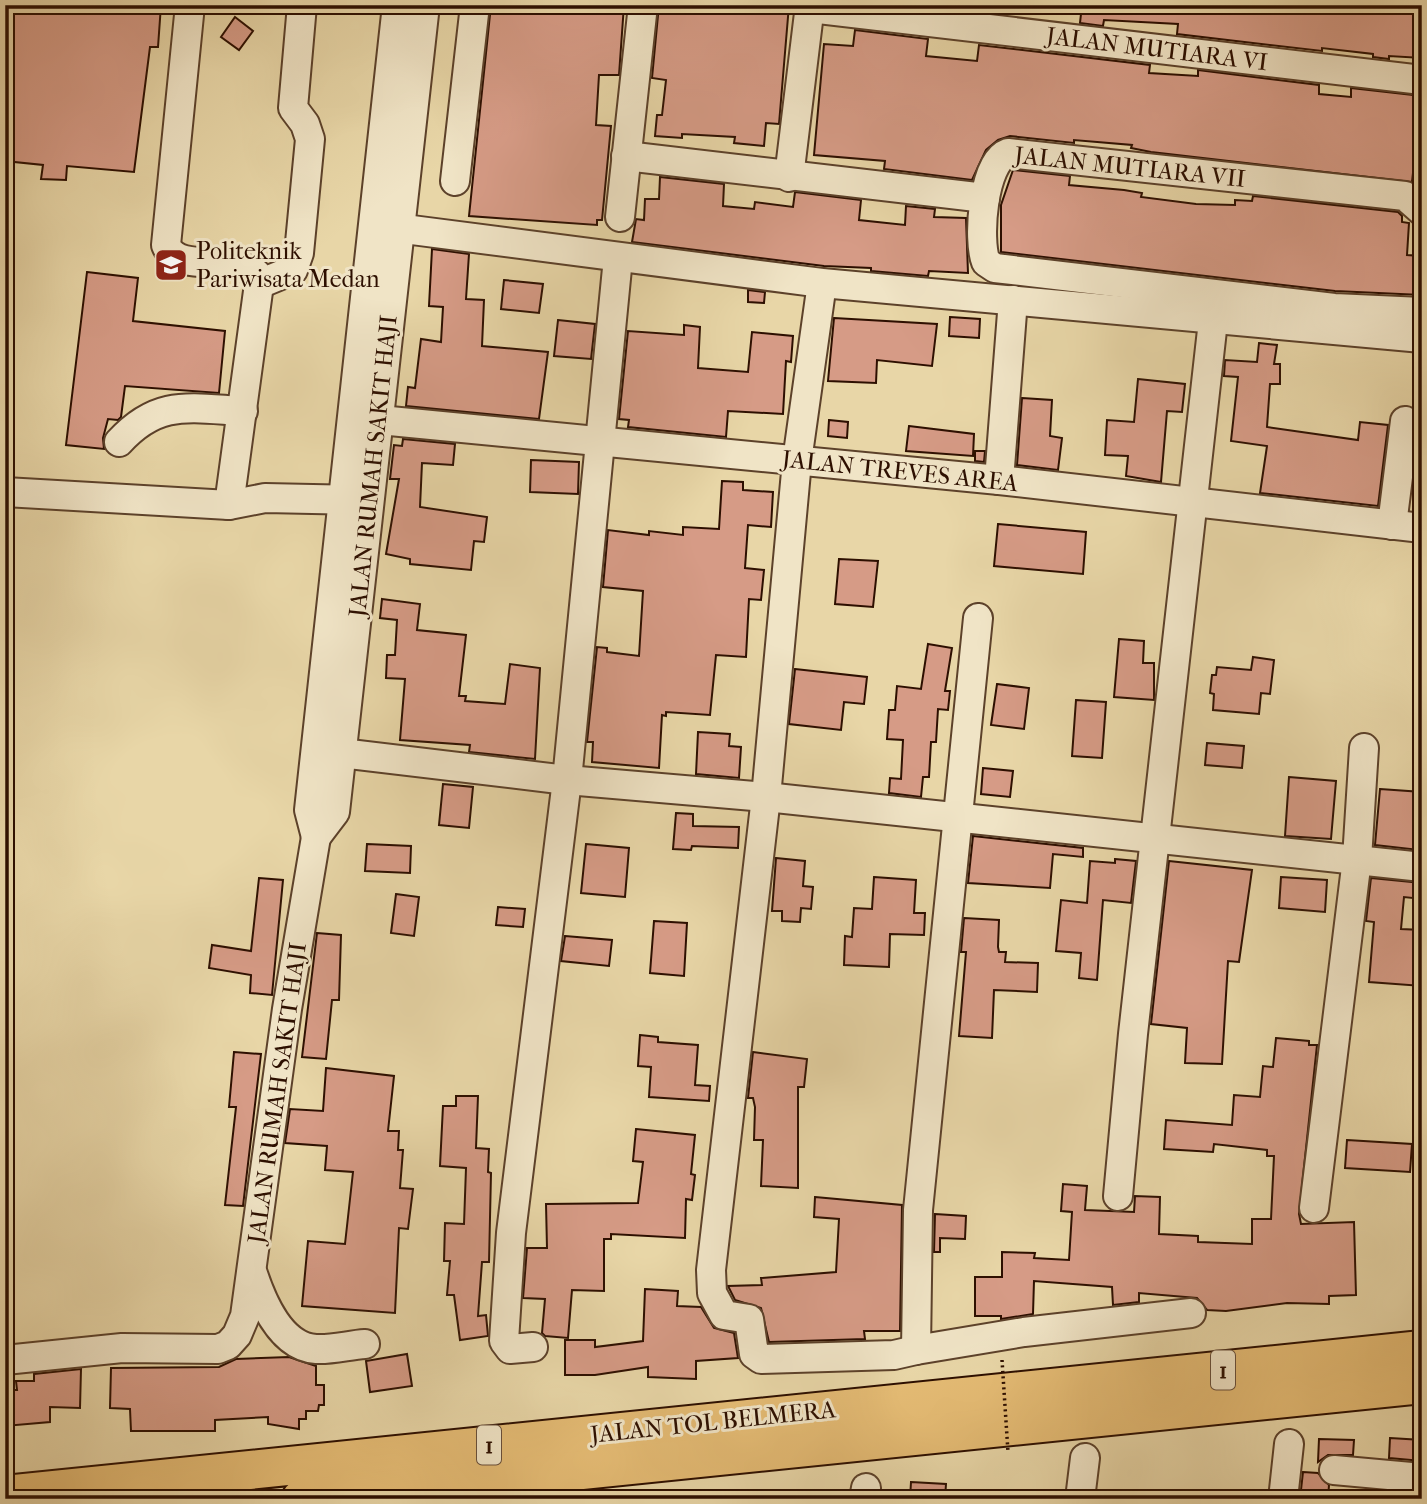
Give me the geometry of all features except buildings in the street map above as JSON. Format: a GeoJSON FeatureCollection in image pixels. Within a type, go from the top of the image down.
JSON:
{"type":"FeatureCollection","features":[{"type":"Feature","properties":{"kind":"highway","name":"JALAN TOL BELMERA"},"geometry":{"type":"LineString","coordinates":[[5,1495],[1422,1350]]}},
{"type":"Feature","properties":{"kind":"highway","name":"JALAN TOL BELMERA"},"geometry":{"type":"LineString","coordinates":[[301,1499],[1422,1384]]}},
{"type":"Feature","properties":{"kind":"street"},"geometry":{"type":"LineString","coordinates":[[190,5],[166,246],[169,253],[180,259],[247,267],[258,276],[259,284],[229,505]]}},
{"type":"Feature","properties":{"kind":"street"},"geometry":{"type":"LineString","coordinates":[[259,284],[282,277],[293,270],[299,253],[310,139],[305,124],[293,108],[302,5]]}},
{"type":"Feature","properties":{"kind":"street","name":"JALAN RUMAH SAKIT HAJI"},"geometry":{"type":"LineString","coordinates":[[5,1360],[122,1348],[218,1349],[228,1345],[245,1316],[287,1009],[316,838],[309,810],[356,499],[386,227],[397,5]]}},
{"type":"Feature","properties":{"kind":"street","name":"JALAN RUMAH SAKIT HAJI"},"geometry":{"type":"LineString","coordinates":[[386,227],[425,5]]}},
{"type":"Feature","properties":{"kind":"street"},"geometry":{"type":"LineString","coordinates":[[455,181],[475,5]]}},
{"type":"Feature","properties":{"kind":"street"},"geometry":{"type":"LineString","coordinates":[[620,217],[643,5]]}},
{"type":"Feature","properties":{"kind":"street"},"geometry":{"type":"LineString","coordinates":[[789,177],[810,7]]}},
{"type":"Feature","properties":{"kind":"street","name":"JALAN MUTIARA VI"},"geometry":{"type":"LineString","coordinates":[[810,7],[1422,80]]}},
{"type":"Feature","properties":{"kind":"street","name":"JALAN MUTIARA VII"},"geometry":{"type":"LineString","coordinates":[[1419,200],[1405,196],[1014,153],[1001,156],[993,165],[985,198],[984,256],[986,262],[995,268],[1335,308],[1422,312]]}},
{"type":"Feature","properties":{"kind":"street"},"geometry":{"type":"LineString","coordinates":[[626,156],[985,198]]}},
{"type":"Feature","properties":{"kind":"street"},"geometry":{"type":"LineString","coordinates":[[386,227],[822,284],[1422,338]]}},
{"type":"Feature","properties":{"kind":"street"},"geometry":{"type":"LineString","coordinates":[[533,1347],[510,1349],[504,1341],[512,1233],[566,780],[618,258]]}},
{"type":"Feature","properties":{"kind":"street"},"geometry":{"type":"LineString","coordinates":[[822,284],[797,461],[766,797],[711,1270],[712,1293],[724,1315],[749,1319],[752,1349],[761,1359],[894,1355],[1024,1332],[1191,1313]]}},
{"type":"Feature","properties":{"kind":"street"},"geometry":{"type":"LineString","coordinates":[[999,480],[1013,300]]}},
{"type":"Feature","properties":{"kind":"street"},"geometry":{"type":"LineString","coordinates":[[1118,1196],[1213,321]]}},
{"type":"Feature","properties":{"kind":"street"},"geometry":{"type":"LineString","coordinates":[[119,442],[141,420],[166,410],[181,408],[243,411]]}},
{"type":"Feature","properties":{"kind":"street","name":"JALAN TREVES AREA"},"geometry":{"type":"LineString","coordinates":[[365,419],[999,480],[1422,528]]}},
{"type":"Feature","properties":{"kind":"street"},"geometry":{"type":"LineString","coordinates":[[1392,525],[1405,421]]}},
{"type":"Feature","properties":{"kind":"street"},"geometry":{"type":"LineString","coordinates":[[5,492],[229,505],[265,498],[356,499]]}},
{"type":"Feature","properties":{"kind":"street","name":"JALAN RUMAH SAKIT HAJI"},"geometry":{"type":"LineString","coordinates":[[316,838],[335,812],[356,499]]}},
{"type":"Feature","properties":{"kind":"street"},"geometry":{"type":"LineString","coordinates":[[916,1350],[918,1210],[978,618]]}},
{"type":"Feature","properties":{"kind":"street"},"geometry":{"type":"LineString","coordinates":[[1314,1208],[1357,859],[1364,748]]}},
{"type":"Feature","properties":{"kind":"street"},"geometry":{"type":"LineString","coordinates":[[341,753],[566,780],[766,797],[1422,867]]}},
{"type":"Feature","properties":{"kind":"street"},"geometry":{"type":"LineString","coordinates":[[252,1271],[269,1316],[299,1343],[318,1349],[365,1344]]}},
{"type":"Feature","properties":{"kind":"street"},"geometry":{"type":"LineString","coordinates":[[1283,1499],[1289,1444]]}},
{"type":"Feature","properties":{"kind":"street"},"geometry":{"type":"LineString","coordinates":[[1080,1499],[1085,1458]]}},
{"type":"Feature","properties":{"kind":"street"},"geometry":{"type":"LineString","coordinates":[[1334,1470],[1422,1478]]}},
{"type":"Feature","properties":{"kind":"path"},"geometry":{"type":"LineString","coordinates":[[1002,1360],[1008,1452]]}},
{"type":"Feature","properties":{"kind":"place","name":"Politeknik Pariwisata Medan"},"geometry":{"type":"Point","coordinates":[171,265]}}]}
